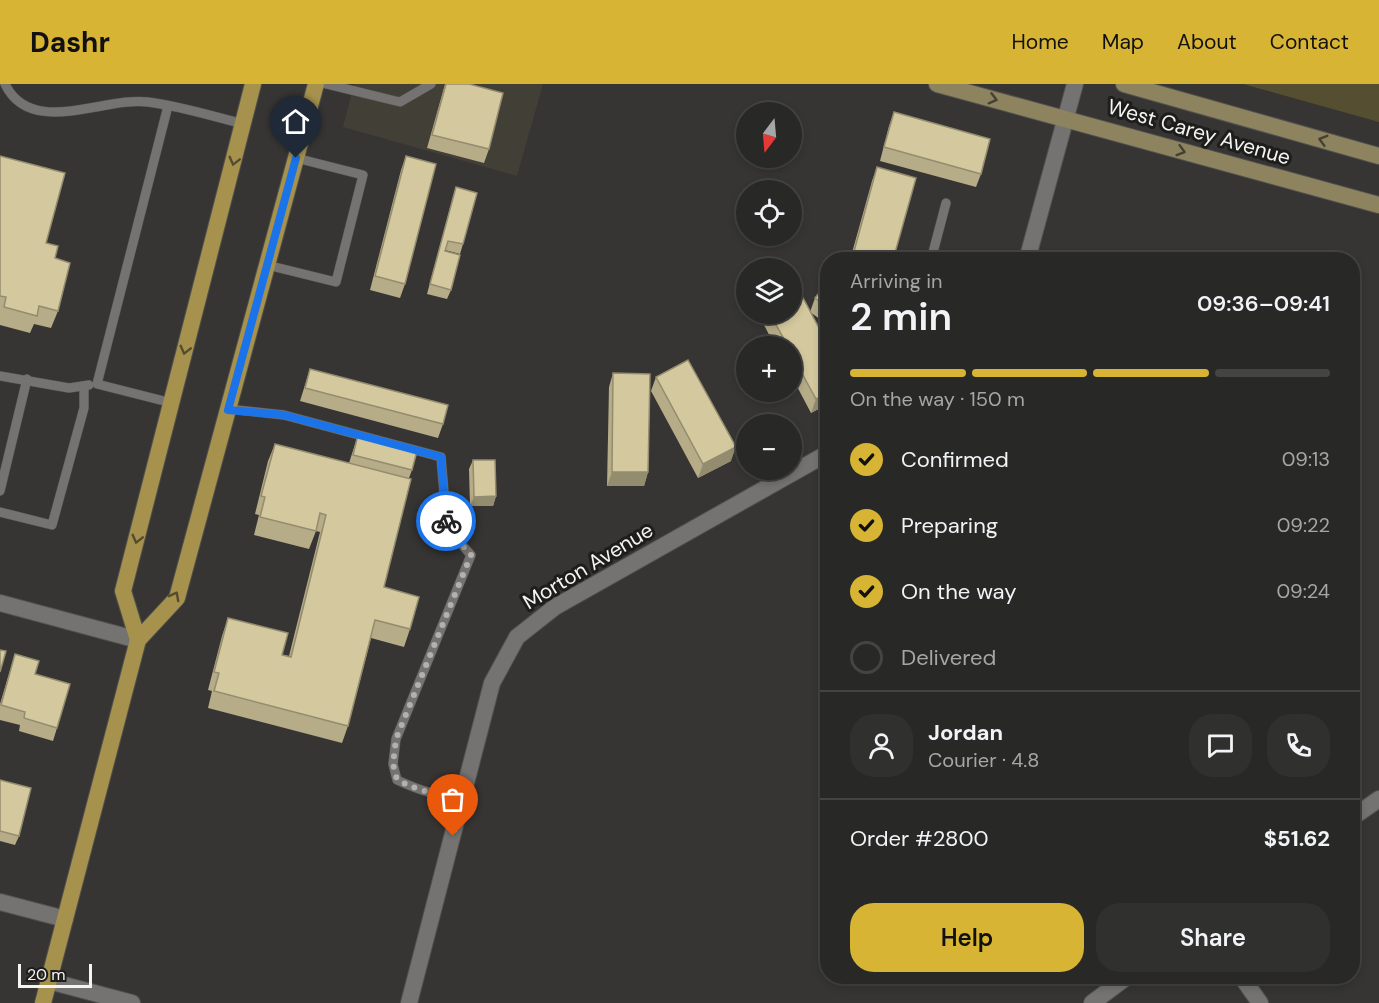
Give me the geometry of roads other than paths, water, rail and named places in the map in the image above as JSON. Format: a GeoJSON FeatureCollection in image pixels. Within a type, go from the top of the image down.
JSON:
{"type":"FeatureCollection","features":[{"type":"Feature","properties":{"kind":"main road"},"geometry":{"type":"LineString","coordinates":[[138,640],[123,591],[254,84]]}},
{"type":"Feature","properties":{"kind":"main road"},"geometry":{"type":"LineString","coordinates":[[43,1003],[138,640],[177,598],[316,84]]}},
{"type":"Feature","properties":{"kind":"main road","name":"West Carey Avenue"},"geometry":{"type":"LineString","coordinates":[[937,84],[1379,205]]}},
{"type":"Feature","properties":{"kind":"main road","name":"West Carey Avenue"},"geometry":{"type":"LineString","coordinates":[[1124,84],[1379,156]]}},
{"type":"Feature","properties":{"kind":"street"},"geometry":{"type":"LineString","coordinates":[[1029,252],[1074,84]]}},
{"type":"Feature","properties":{"kind":"street","name":"Morton Avenue"},"geometry":{"type":"LineString","coordinates":[[409,1003],[492,683],[517,637],[555,607],[820,458]]}},
{"type":"Feature","properties":{"kind":"street"},"geometry":{"type":"LineString","coordinates":[[0,603],[138,640]]}},
{"type":"Feature","properties":{"kind":"street"},"geometry":{"type":"LineString","coordinates":[[1360,812],[1379,799]]}},
{"type":"Feature","properties":{"kind":"street"},"geometry":{"type":"LineString","coordinates":[[0,902],[65,919]]}},
{"type":"Feature","properties":{"kind":"street"},"geometry":{"type":"LineString","coordinates":[[49,981],[132,1003]]}},
{"type":"Feature","properties":{"kind":"street"},"geometry":{"type":"LineString","coordinates":[[1092,1003],[1117,984]]}},
{"type":"Feature","properties":{"kind":"street"},"geometry":{"type":"LineString","coordinates":[[1247,984],[1260,1003]]}},
{"type":"Feature","properties":{"kind":"lane"},"geometry":{"type":"LineString","coordinates":[[5,84],[21,103],[33,109],[54,112],[128,102],[168,106],[243,124]]}},
{"type":"Feature","properties":{"kind":"lane"},"geometry":{"type":"LineString","coordinates":[[326,84],[400,102],[432,84]]}},
{"type":"Feature","properties":{"kind":"lane"},"geometry":{"type":"LineString","coordinates":[[97,384],[168,106]]}},
{"type":"Feature","properties":{"kind":"lane"},"geometry":{"type":"LineString","coordinates":[[267,265],[336,282],[363,175],[296,158]]}},
{"type":"Feature","properties":{"kind":"lane"},"geometry":{"type":"LineString","coordinates":[[933,252],[946,204]]}},
{"type":"Feature","properties":{"kind":"lane"},"geometry":{"type":"LineString","coordinates":[[0,375],[69,388],[97,384],[172,403]]}},
{"type":"Feature","properties":{"kind":"lane"},"geometry":{"type":"LineString","coordinates":[[0,491],[27,379]]}},
{"type":"Feature","properties":{"kind":"lane"},"geometry":{"type":"LineString","coordinates":[[0,512],[52,525],[84,408],[84,386]]}},
{"type":"Feature","properties":{"kind":"lane"},"geometry":{"type":"LineString","coordinates":[[228,410],[284,415],[441,457],[447,528],[471,555],[396,739],[393,764],[397,780],[426,794],[445,796],[463,794]]}}]}
